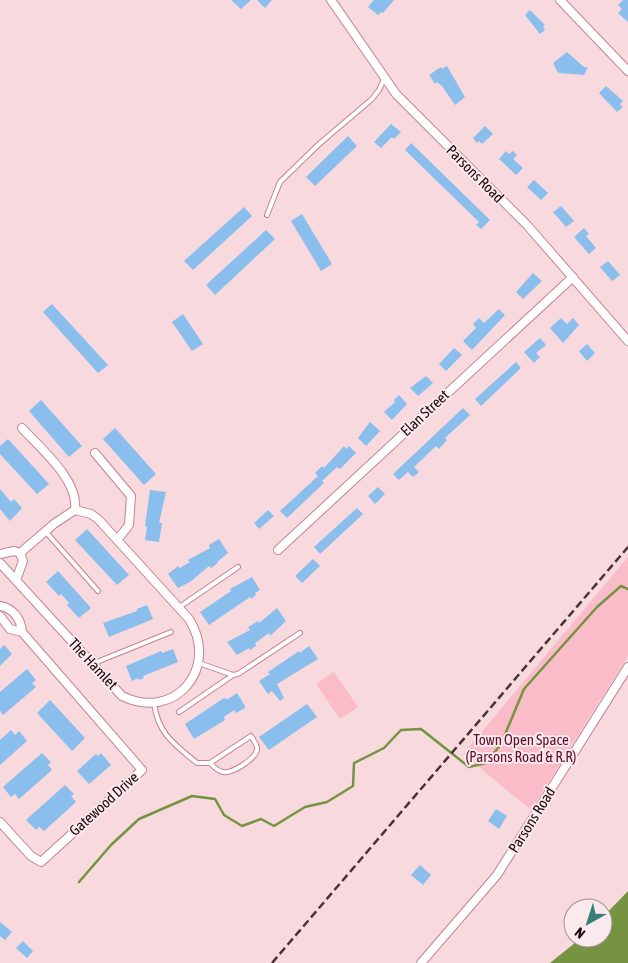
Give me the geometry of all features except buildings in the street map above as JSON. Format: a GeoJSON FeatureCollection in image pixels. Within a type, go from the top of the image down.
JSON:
{"type":"FeatureCollection","features":[{"type":"Feature","properties":{"kind":"street","name":"Parsons Road"},"geometry":{"type":"LineString","coordinates":[[331,0],[384,79],[410,109],[527,225],[628,341]]}},
{"type":"Feature","properties":{"kind":"street"},"geometry":{"type":"LineString","coordinates":[[560,0],[628,71]]}},
{"type":"Feature","properties":{"kind":"street","name":"Elan Street"},"geometry":{"type":"LineString","coordinates":[[278,550],[573,277]]}},
{"type":"Feature","properties":{"kind":"street"},"geometry":{"type":"LineString","coordinates":[[22,428],[72,486],[76,510]]}},
{"type":"Feature","properties":{"kind":"street"},"geometry":{"type":"LineString","coordinates":[[95,453],[130,496],[132,503],[129,525],[118,539]]}},
{"type":"Feature","properties":{"kind":"street"},"geometry":{"type":"LineString","coordinates":[[20,553],[67,514],[76,510],[91,514],[118,539],[189,620],[198,635],[199,663],[187,686],[168,699],[154,703]]}},
{"type":"Feature","properties":{"kind":"street"},"geometry":{"type":"LineString","coordinates":[[0,554],[14,551],[20,553]]}},
{"type":"Feature","properties":{"kind":"street"},"geometry":{"type":"LineString","coordinates":[[16,580],[22,561],[20,553]]}},
{"type":"Feature","properties":{"kind":"street","name":"The Hamlet"},"geometry":{"type":"LineString","coordinates":[[0,563],[122,696],[139,702],[154,703]]}},
{"type":"Feature","properties":{"kind":"street","name":"Gatewood Drive"},"geometry":{"type":"LineString","coordinates":[[0,606],[7,607],[16,615],[21,623],[22,632],[142,770],[41,862],[31,856],[0,822]]}},
{"type":"Feature","properties":{"kind":"street","name":"Gatewood Drive"},"geometry":{"type":"LineString","coordinates":[[0,616],[10,629],[22,632]]}},
{"type":"Feature","properties":{"kind":"street","name":"Parsons Road"},"geometry":{"type":"LineString","coordinates":[[421,963],[497,875],[628,667]]}},
{"type":"Feature","properties":{"kind":"lane"},"geometry":{"type":"LineString","coordinates":[[268,215],[280,182],[318,145],[372,99],[384,79]]}},
{"type":"Feature","properties":{"kind":"lane"},"geometry":{"type":"LineString","coordinates":[[45,531],[98,591]]}},
{"type":"Feature","properties":{"kind":"lane"},"geometry":{"type":"LineString","coordinates":[[178,608],[238,567]]}},
{"type":"Feature","properties":{"kind":"lane"},"geometry":{"type":"LineString","coordinates":[[92,664],[171,632]]}},
{"type":"Feature","properties":{"kind":"lane"},"geometry":{"type":"LineString","coordinates":[[179,712],[300,633]]}},
{"type":"Feature","properties":{"kind":"lane"},"geometry":{"type":"LineString","coordinates":[[199,663],[233,675]]}},
{"type":"Feature","properties":{"kind":"lane"},"geometry":{"type":"LineString","coordinates":[[154,703],[156,719],[160,728],[175,745],[197,762],[210,763],[223,772],[231,772],[257,751],[257,746],[251,736],[210,763]]}},
{"type":"Feature","properties":{"kind":"green space","name":"Town Open Space (Parsons Road & R.R)"},"geometry":{"type":"Polygon","coordinates":[[[628,557],[628,656],[531,810],[463,754],[628,557]]]}},
{"type":"Feature","properties":{"kind":"green space"},"geometry":{"type":"Polygon","coordinates":[[[334,672],[358,707],[340,719],[316,684],[334,672]]]}},
{"type":"Feature","properties":{"kind":"shaded area"},"geometry":{"type":"Polygon","coordinates":[[[628,891],[628,963],[550,963],[569,948],[613,948],[613,907],[628,891]]]}},
{"type":"Feature","properties":{"kind":"waterway"},"geometry":{"type":"LineString","coordinates":[[79,882],[111,845],[139,819],[192,796],[215,799],[224,815],[242,826],[261,819],[274,826],[305,807],[327,802],[353,786],[354,763],[384,748],[401,730],[421,729],[469,767],[486,763],[501,744],[524,689],[597,607],[621,586],[628,589]]}},
{"type":"Feature","properties":{"kind":"railway"},"geometry":{"type":"LineString","coordinates":[[272,963],[628,547]]}}]}
